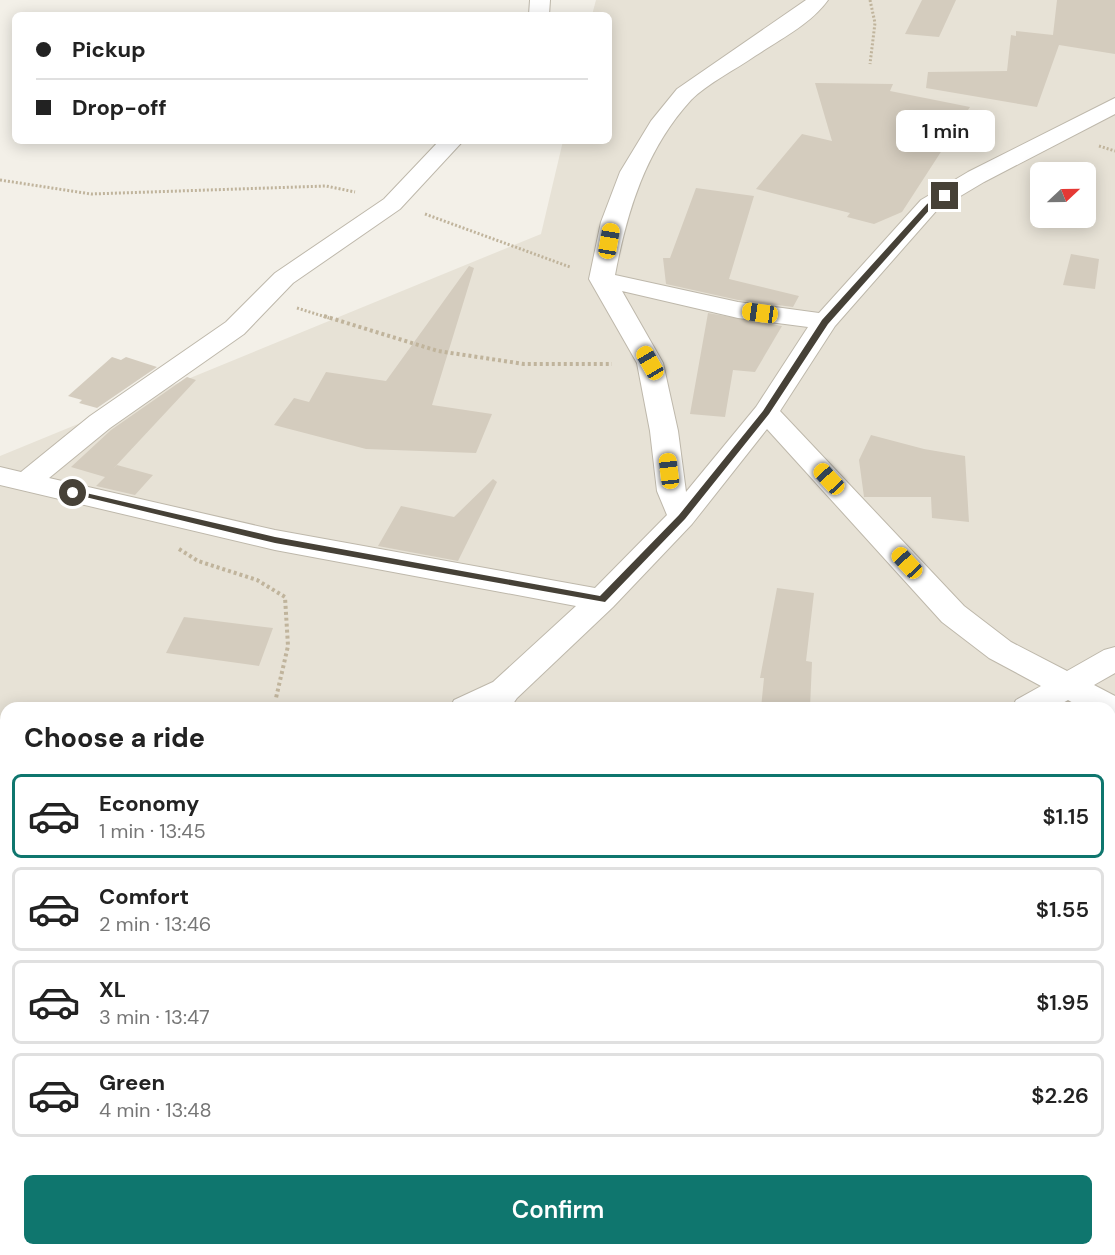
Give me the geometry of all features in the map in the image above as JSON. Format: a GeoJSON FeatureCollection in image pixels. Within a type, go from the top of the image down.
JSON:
{"type":"FeatureCollection","features":[{"type":"Feature","properties":{"kind":"street"},"geometry":{"type":"LineString","coordinates":[[682,517],[671,491],[664,431],[650,363],[602,279],[613,222],[632,172],[659,126],[685,94],[803,14],[818,0]]}},
{"type":"Feature","properties":{"kind":"street"},"geometry":{"type":"LineString","coordinates":[[499,699],[602,600],[682,517],[766,412],[825,322],[929,205],[976,177],[1115,105]]}},
{"type":"Feature","properties":{"kind":"street"},"geometry":{"type":"LineString","coordinates":[[14,479],[235,328],[284,278],[392,204],[449,144]]}},
{"type":"Feature","properties":{"kind":"street"},"geometry":{"type":"LineString","coordinates":[[602,279],[738,310],[825,322]]}},
{"type":"Feature","properties":{"kind":"street"},"geometry":{"type":"LineString","coordinates":[[766,412],[953,614],[1000,650],[1099,702]]}},
{"type":"Feature","properties":{"kind":"street"},"geometry":{"type":"LineString","coordinates":[[14,479],[342,553],[602,600]]}},
{"type":"Feature","properties":{"kind":"street"},"geometry":{"type":"LineString","coordinates":[[1038,702],[1115,658]]}},
{"type":"Feature","properties":{"kind":"path"},"geometry":{"type":"LineString","coordinates":[[870,0],[875,23],[870,64]]}},
{"type":"Feature","properties":{"kind":"path"},"geometry":{"type":"LineString","coordinates":[[0,180],[91,194],[326,186],[349,190],[451,221],[602,279]]}},
{"type":"Feature","properties":{"kind":"path"},"geometry":{"type":"LineString","coordinates":[[265,298],[438,351],[524,364],[650,363]]}},
{"type":"Feature","properties":{"kind":"path"},"geometry":{"type":"LineString","coordinates":[[142,509],[182,553],[198,561],[256,580],[285,597],[288,646],[276,698]]}},
{"type":"Feature","properties":{"kind":"shaded area"},"geometry":{"type":"Polygon","coordinates":[[[596,0],[1115,0],[1115,702],[0,702],[0,456],[541,234],[562,144],[612,144],[612,12],[593,12],[596,0]]]}},
{"type":"Feature","properties":{"kind":"building"},"geometry":{"type":"Polygon","coordinates":[[[922,0],[956,0],[939,37],[905,34],[922,0]]]}},
{"type":"Feature","properties":{"kind":"building"},"geometry":{"type":"Polygon","coordinates":[[[1057,0],[1115,0],[1115,54],[1059,45],[1037,107],[926,88],[928,72],[1007,71],[1011,35],[1016,36],[1016,31],[1053,35],[1057,0]]]}},
{"type":"Feature","properties":{"kind":"building"},"geometry":{"type":"Polygon","coordinates":[[[815,83],[893,84],[890,91],[970,107],[902,212],[874,224],[847,217],[850,213],[756,189],[802,134],[832,141],[815,83]]]}},
{"type":"Feature","properties":{"kind":"building"},"geometry":{"type":"Polygon","coordinates":[[[696,188],[754,196],[729,279],[799,296],[793,307],[738,300],[666,284],[663,258],[670,258],[696,188]]]}},
{"type":"Feature","properties":{"kind":"building"},"geometry":{"type":"Polygon","coordinates":[[[1071,254],[1099,259],[1095,289],[1063,285],[1071,254]]]}},
{"type":"Feature","properties":{"kind":"building"},"geometry":{"type":"Polygon","coordinates":[[[469,266],[474,268],[432,405],[492,414],[476,453],[366,449],[274,425],[294,398],[309,402],[326,372],[386,381],[469,266]]]}},
{"type":"Feature","properties":{"kind":"building"},"geometry":{"type":"Polygon","coordinates":[[[708,313],[782,326],[755,372],[733,370],[725,417],[690,414],[708,313]]]}},
{"type":"Feature","properties":{"kind":"building"},"geometry":{"type":"Polygon","coordinates":[[[112,357],[121,360],[126,357],[157,367],[97,408],[79,403],[82,400],[68,396],[112,357]]]}},
{"type":"Feature","properties":{"kind":"building"},"geometry":{"type":"Polygon","coordinates":[[[187,377],[196,380],[113,469],[117,465],[153,475],[135,495],[96,486],[105,477],[71,467],[111,430],[187,377]]]}},
{"type":"Feature","properties":{"kind":"building"},"geometry":{"type":"Polygon","coordinates":[[[871,435],[924,449],[965,456],[969,522],[932,518],[931,497],[864,497],[859,460],[871,435]]]}},
{"type":"Feature","properties":{"kind":"building"},"geometry":{"type":"Polygon","coordinates":[[[493,479],[497,482],[458,561],[378,546],[401,506],[454,517],[493,479]]]}},
{"type":"Feature","properties":{"kind":"building"},"geometry":{"type":"Polygon","coordinates":[[[777,588],[814,593],[806,661],[812,662],[810,702],[762,702],[764,678],[760,678],[777,588]]]}},
{"type":"Feature","properties":{"kind":"building"},"geometry":{"type":"Polygon","coordinates":[[[184,617],[273,628],[259,666],[166,653],[184,617]]]}},
{"type":"Feature","properties":{"kind":"route"},"geometry":{"type":"LineString","coordinates":[[73,493],[275,540],[420,569],[602,600],[682,517],[766,412],[825,322],[929,205],[945,196]]}}]}
